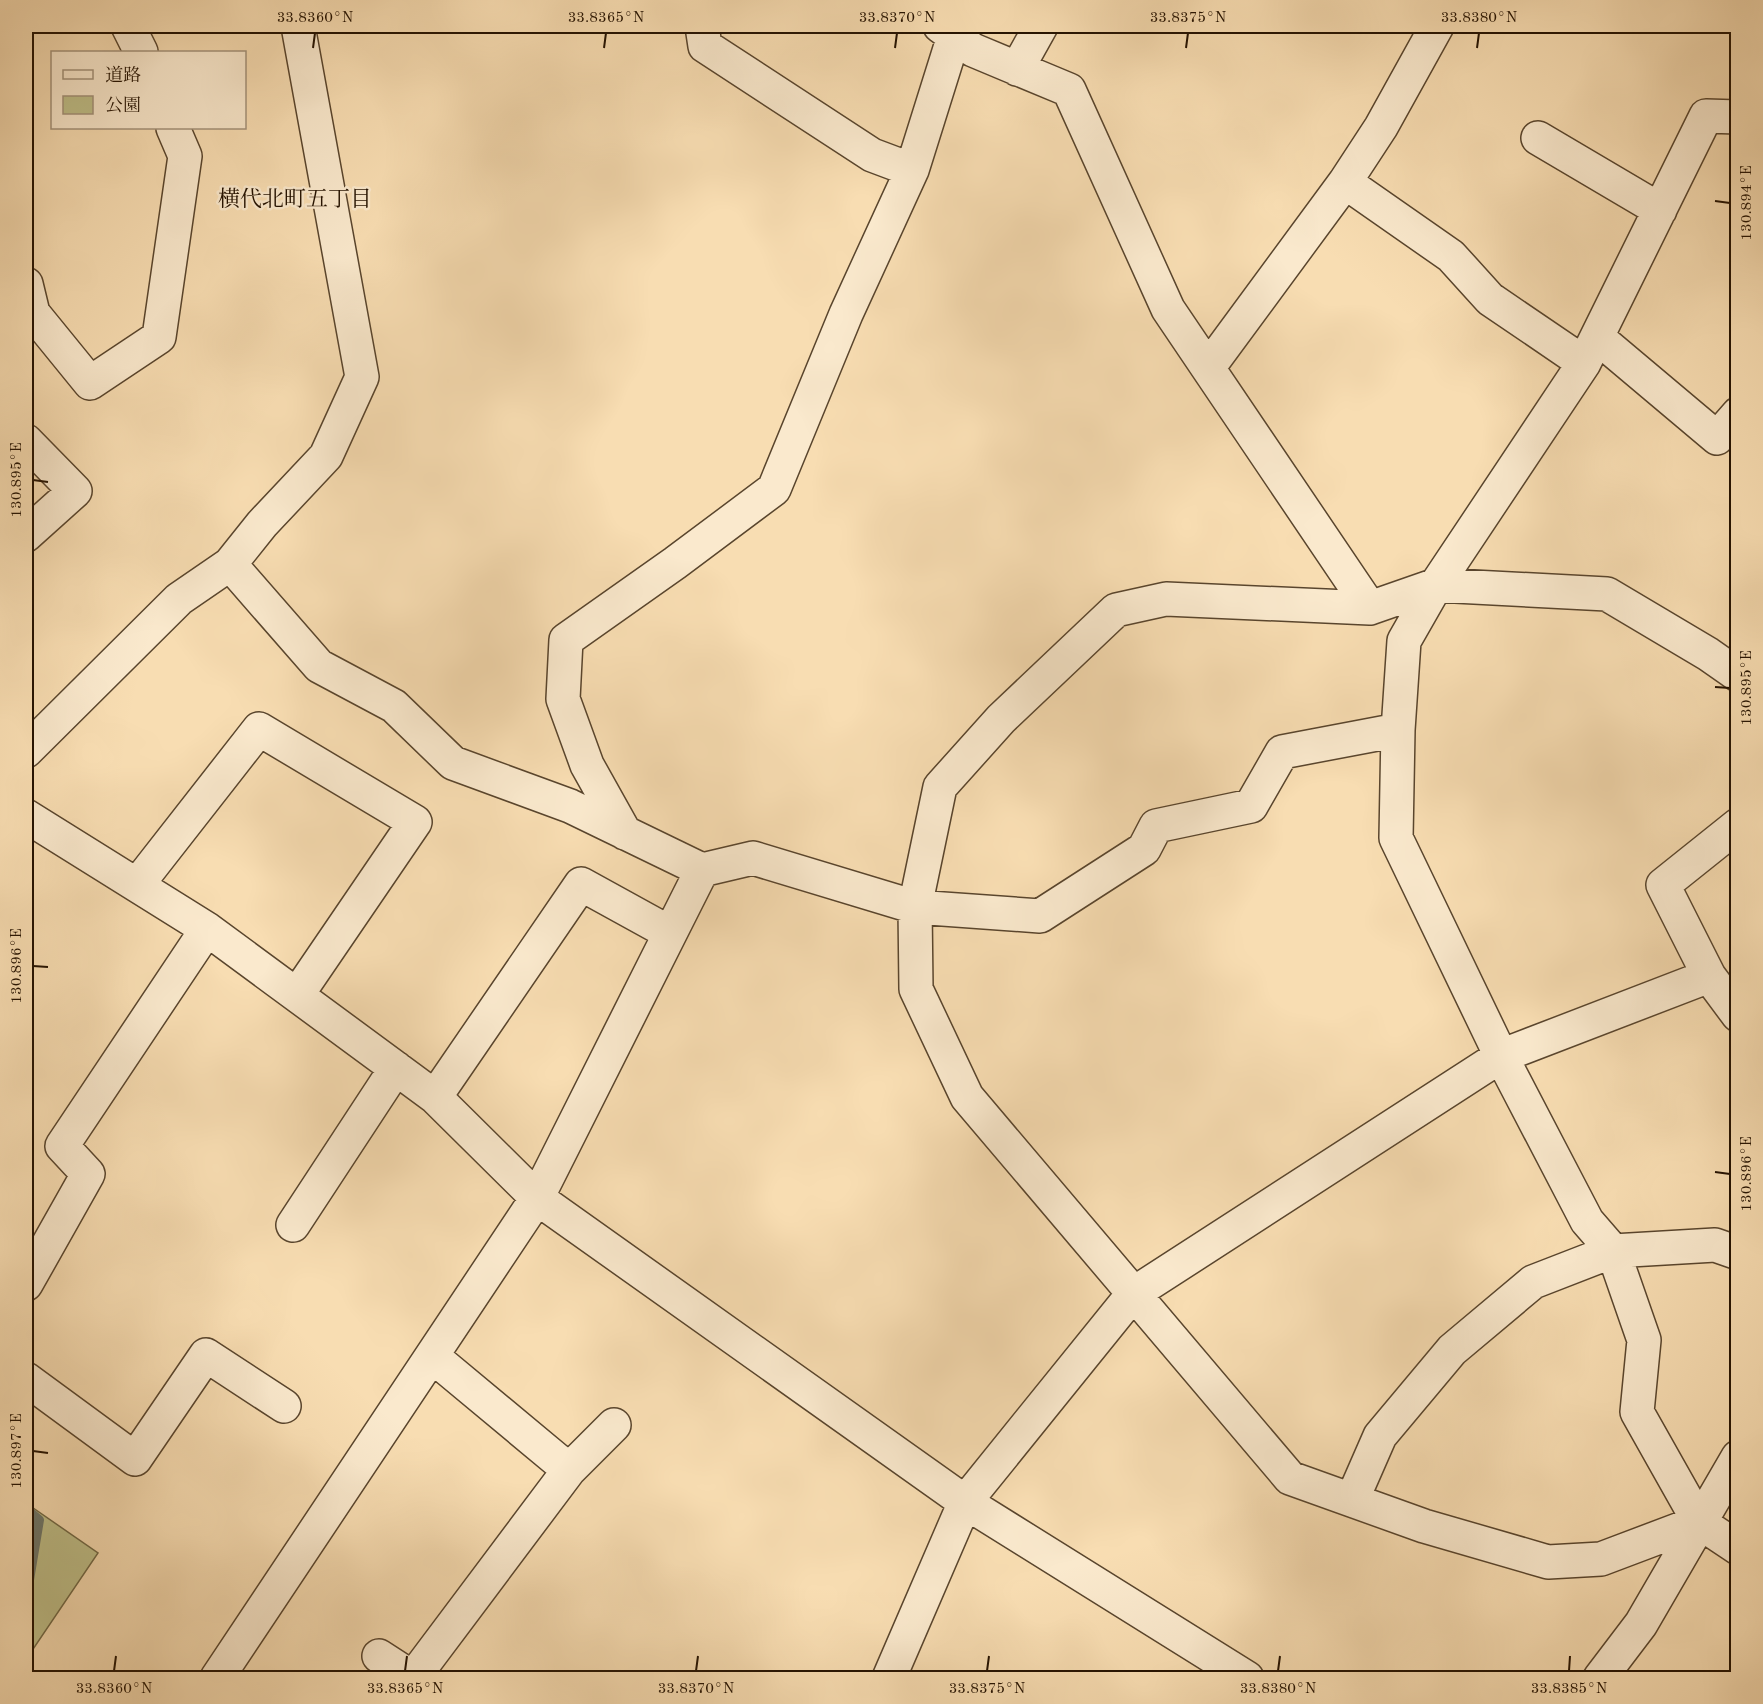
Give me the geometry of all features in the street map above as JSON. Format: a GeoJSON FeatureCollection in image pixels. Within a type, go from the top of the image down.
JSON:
{"type":"FeatureCollection","features":[{"type":"Feature","properties":{"kind":"street"},"geometry":{"type":"LineString","coordinates":[[26,752],[179,599],[230,564],[262,524],[326,456],[362,377],[298,26]]}},
{"type":"Feature","properties":{"kind":"street"},"geometry":{"type":"LineString","coordinates":[[702,26],[705,46],[872,155],[912,170]]}},
{"type":"Feature","properties":{"kind":"street"},"geometry":{"type":"LineString","coordinates":[[1017,69],[1041,26]]}},
{"type":"Feature","properties":{"kind":"street"},"geometry":{"type":"LineString","coordinates":[[1208,368],[1345,182],[1381,127],[1437,26]]}},
{"type":"Feature","properties":{"kind":"street"},"geometry":{"type":"LineString","coordinates":[[625,833],[587,765],[563,699],[566,640],[774,489],[846,314],[912,170],[947,31],[973,50],[1069,90],[1168,309],[1370,608]]}},
{"type":"Feature","properties":{"kind":"street"},"geometry":{"type":"LineString","coordinates":[[1737,117],[1706,116],[1590,350],[1436,585],[1404,641],[1398,730],[1396,838],[1500,1056],[1587,1221],[1613,1251],[1644,1340],[1636,1412],[1699,1522],[1737,1548]]}},
{"type":"Feature","properties":{"kind":"street"},"geometry":{"type":"LineString","coordinates":[[26,284],[33,313],[90,383],[159,337],[185,156],[173,129]]}},
{"type":"Feature","properties":{"kind":"street"},"geometry":{"type":"LineString","coordinates":[[1538,138],[1660,210]]}},
{"type":"Feature","properties":{"kind":"street"},"geometry":{"type":"LineString","coordinates":[[1345,182],[1451,256],[1490,299],[1590,350],[1717,438],[1737,414]]}},
{"type":"Feature","properties":{"kind":"street"},"geometry":{"type":"LineString","coordinates":[[26,441],[75,491],[26,535]]}},
{"type":"Feature","properties":{"kind":"street"},"geometry":{"type":"LineString","coordinates":[[230,564],[319,666],[394,706],[453,763],[570,806],[702,870],[753,858],[915,907],[1040,916],[1144,849],[1156,826],[1251,806],[1282,752],[1398,730]]}},
{"type":"Feature","properties":{"kind":"street"},"geometry":{"type":"LineString","coordinates":[[1699,1522],[1601,1559],[1548,1562],[1424,1526],[1290,1478],[967,1097],[916,989],[915,907],[940,787],[1001,719],[1116,610],[1166,599],[1370,608],[1436,585],[1607,594],[1708,654],[1737,675]]}},
{"type":"Feature","properties":{"kind":"street"},"geometry":{"type":"LineString","coordinates":[[137,885],[259,729],[415,822],[297,995]]}},
{"type":"Feature","properties":{"kind":"street"},"geometry":{"type":"LineString","coordinates":[[26,816],[207,929],[435,1096],[537,1198],[964,1502],[1247,1678]]}},
{"type":"Feature","properties":{"kind":"street"},"geometry":{"type":"LineString","coordinates":[[1737,825],[1663,885],[1709,976],[1737,1015]]}},
{"type":"Feature","properties":{"kind":"street"},"geometry":{"type":"LineString","coordinates":[[217,1678],[537,1198],[702,870]]}},
{"type":"Feature","properties":{"kind":"street"},"geometry":{"type":"LineString","coordinates":[[435,1096],[581,884],[670,933]]}},
{"type":"Feature","properties":{"kind":"street"},"geometry":{"type":"LineString","coordinates":[[26,1284],[88,1174],[62,1146],[207,929]]}},
{"type":"Feature","properties":{"kind":"street"},"geometry":{"type":"LineString","coordinates":[[897,1675],[964,1502],[1133,1294],[1500,1056],[1709,976]]}},
{"type":"Feature","properties":{"kind":"street"},"geometry":{"type":"LineString","coordinates":[[293,1225],[396,1068]]}},
{"type":"Feature","properties":{"kind":"street"},"geometry":{"type":"LineString","coordinates":[[1352,1500],[1380,1436],[1452,1350],[1533,1282],[1613,1251],[1715,1245],[1737,1253]]}},
{"type":"Feature","properties":{"kind":"street"},"geometry":{"type":"LineString","coordinates":[[26,1379],[135,1459],[206,1355],[284,1406]]}},
{"type":"Feature","properties":{"kind":"street"},"geometry":{"type":"LineString","coordinates":[[432,1356],[569,1470]]}},
{"type":"Feature","properties":{"kind":"street"},"geometry":{"type":"LineString","coordinates":[[379,1656],[413,1678],[569,1470],[614,1425]]}},
{"type":"Feature","properties":{"kind":"street"},"geometry":{"type":"LineString","coordinates":[[1600,1678],[1641,1624],[1737,1457]]}},
{"type":"Feature","properties":{"kind":"green space"},"geometry":{"type":"Polygon","coordinates":[[[26,1503],[98,1553],[29,1655],[26,1668],[26,1503]]]}},
{"type":"Feature","properties":{"kind":"waterway"},"geometry":{"type":"LineString","coordinates":[[26,1509],[39,1520],[26,1598]]}},
{"type":"Feature","properties":{"kind":"district","name":"横代北町五丁目"},"geometry":{"type":"Point","coordinates":[295,198]}}]}
